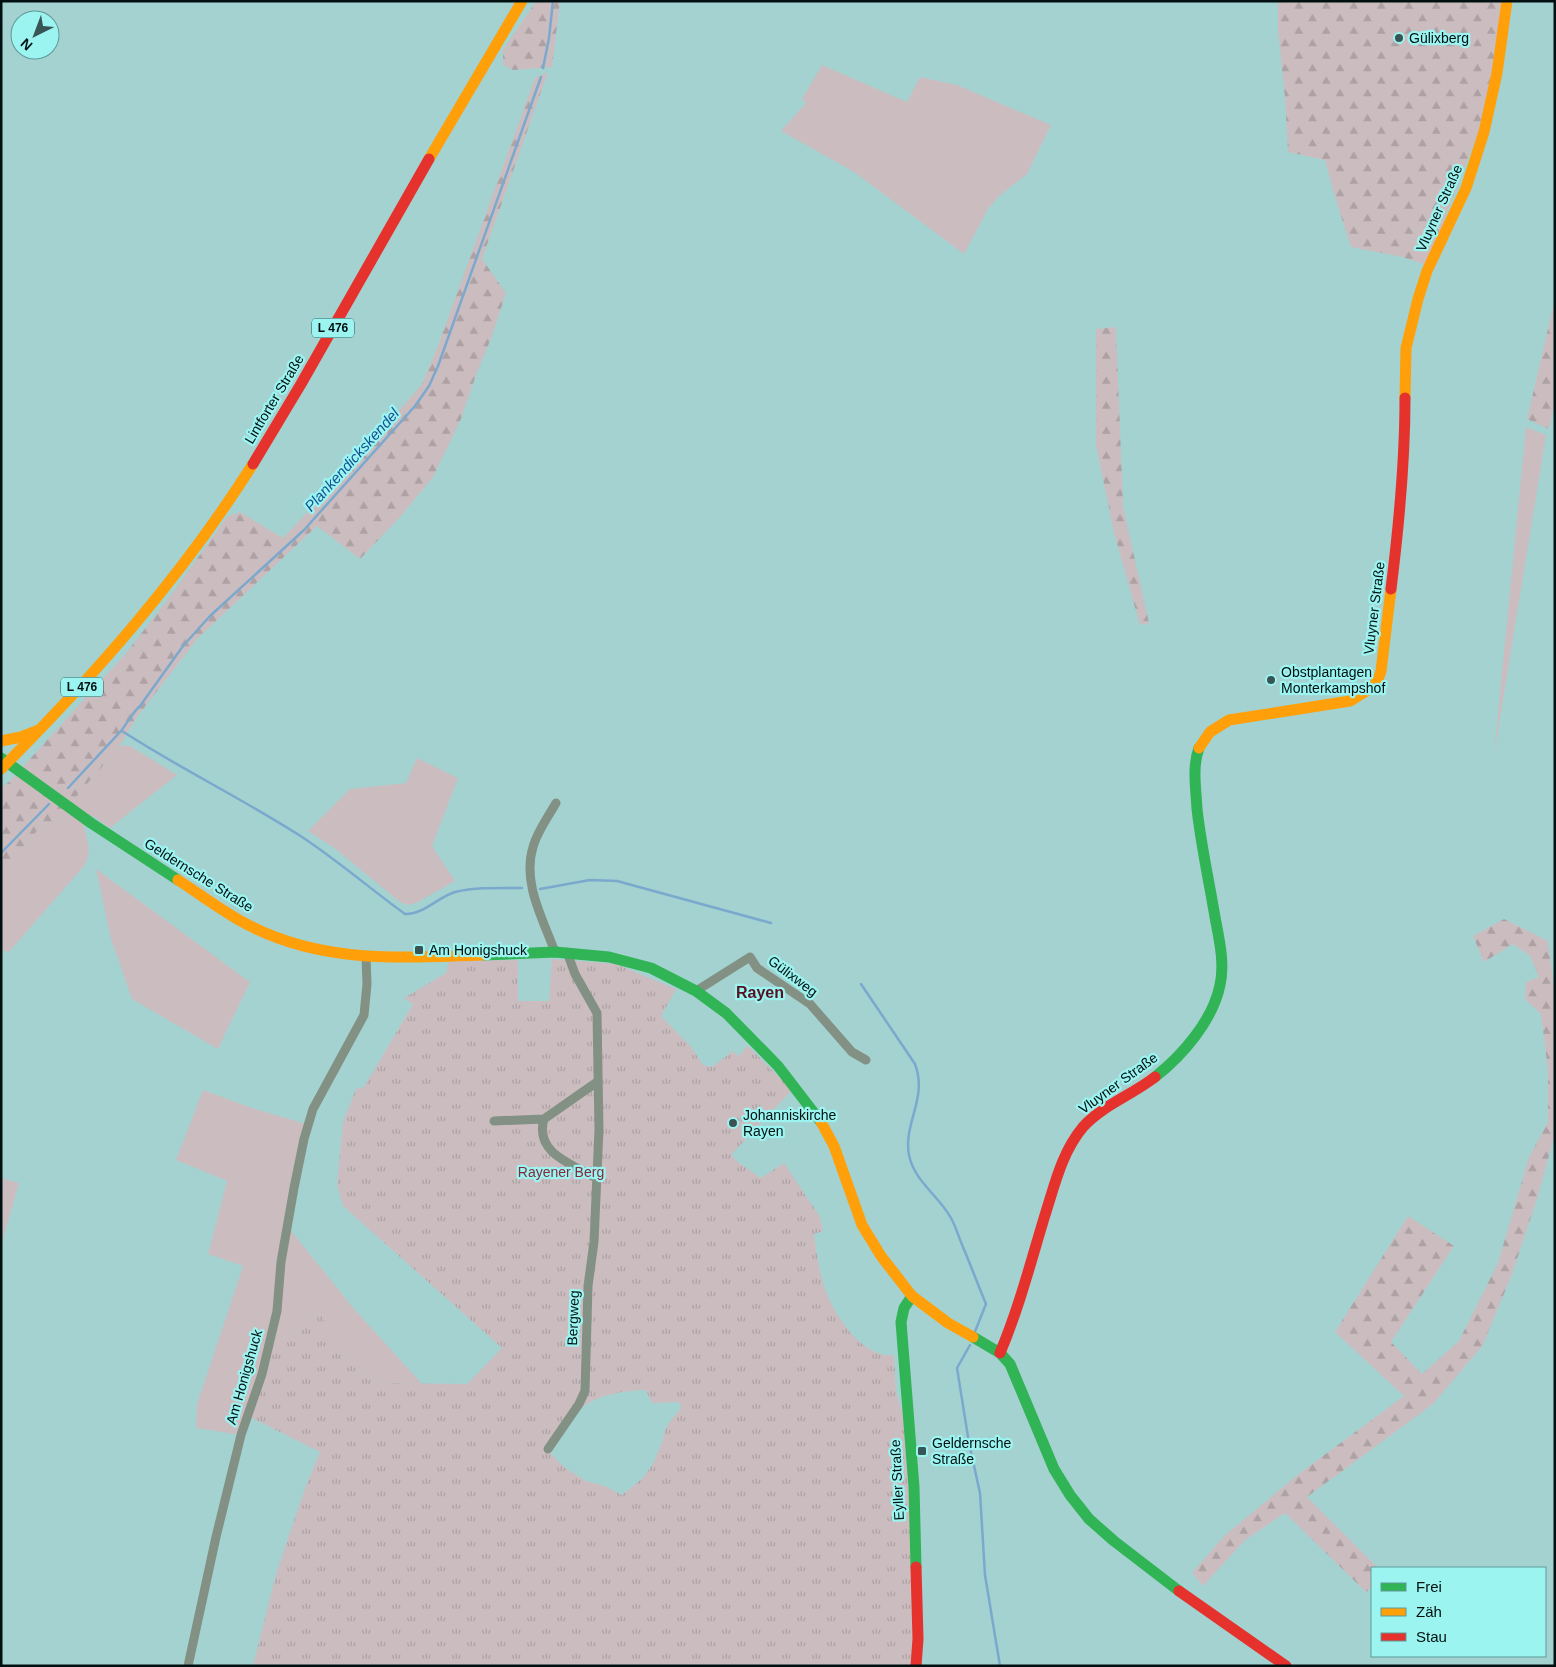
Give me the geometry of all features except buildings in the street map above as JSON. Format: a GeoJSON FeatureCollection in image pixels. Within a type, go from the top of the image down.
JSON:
{"type":"FeatureCollection","features":[{"type":"Feature","properties":{"kind":"main road","name":"Lintforter Straße"},"geometry":{"type":"LineString","coordinates":[[3,763],[80,689],[162,594],[226,506],[285,412],[485,62],[522,1]]}},
{"type":"Feature","properties":{"kind":"main road","name":"Vluyner Straße"},"geometry":{"type":"LineString","coordinates":[[1000,1353],[1016,1312],[1035,1244],[1066,1152],[1077,1135],[1092,1118],[1109,1105],[1161,1074],[1191,1038],[1217,998],[1222,954],[1197,811],[1195,763],[1197,751],[1204,738],[1211,729],[1229,720],[1350,701],[1370,688],[1378,680],[1381,671],[1402,497],[1405,444],[1406,348],[1427,271],[1466,188],[1484,132],[1497,73],[1508,1]]}},
{"type":"Feature","properties":{"kind":"main road","name":"Lintforter Straße"},"geometry":{"type":"LineString","coordinates":[[1,741],[21,737],[39,730]]}},
{"type":"Feature","properties":{"kind":"main road","name":"Geldernsche Straße"},"geometry":{"type":"LineString","coordinates":[[3,763],[90,823],[239,920],[300,945],[320,950],[394,958],[561,952],[609,957],[651,968],[696,990],[726,1013],[778,1066],[818,1117],[834,1146],[862,1225],[881,1256],[912,1296],[928,1310],[948,1323],[1000,1353],[1010,1364],[1054,1470],[1070,1495],[1089,1519],[1188,1597],[1286,1666]]}},
{"type":"Feature","properties":{"kind":"main road","name":"Eyller Straße"},"geometry":{"type":"LineString","coordinates":[[912,1296],[906,1300],[902,1307],[900,1322],[914,1487],[918,1639],[916,1666]]}},
{"type":"Feature","properties":{"kind":"street"},"geometry":{"type":"LineString","coordinates":[[556,803],[533,846],[529,878],[534,895],[561,952]]}},
{"type":"Feature","properties":{"kind":"street","name":"Bergweg"},"geometry":{"type":"LineString","coordinates":[[548,1449],[585,1392],[588,1286],[594,1242],[599,1129],[597,1013],[561,952]]}},
{"type":"Feature","properties":{"kind":"street","name":"Am Honigshuck"},"geometry":{"type":"LineString","coordinates":[[188,1666],[216,1537],[241,1435],[262,1374],[277,1311],[281,1262],[306,1130],[312,1109],[364,1015],[367,984],[366,956]]}},
{"type":"Feature","properties":{"kind":"street","name":"Gülixweg"},"geometry":{"type":"LineString","coordinates":[[696,990],[750,957],[757,968],[810,1004],[852,1052],[866,1060]]}},
{"type":"Feature","properties":{"kind":"street"},"geometry":{"type":"LineString","coordinates":[[494,1121],[544,1119],[597,1082]]}},
{"type":"Feature","properties":{"kind":"street"},"geometry":{"type":"LineString","coordinates":[[544,1119],[542,1127],[545,1145],[550,1152],[596,1178]]}},
{"type":"Feature","properties":{"kind":"green space"},"geometry":{"type":"Polygon","coordinates":[[[536,1],[560,1],[552,67],[513,70],[503,65],[503,50],[536,1]]]}},
{"type":"Feature","properties":{"kind":"green space"},"geometry":{"type":"Polygon","coordinates":[[[1278,1],[1501,1],[1495,59],[1478,133],[1427,265],[1402,257],[1351,247],[1325,160],[1288,152],[1278,30],[1278,1]]]}},
{"type":"Feature","properties":{"kind":"green space"},"geometry":{"type":"Polygon","coordinates":[[[822,65],[907,102],[920,77],[957,85],[1051,125],[1027,174],[999,196],[988,209],[964,254],[854,172],[781,131],[806,103],[802,99],[822,65]]]}},
{"type":"Feature","properties":{"kind":"green space"},"geometry":{"type":"Polygon","coordinates":[[[548,72],[482,259],[506,293],[461,419],[433,477],[401,516],[360,559],[317,526],[198,638],[137,717],[119,747],[75,798],[68,818],[43,824],[1,872],[1,788],[10,781],[126,653],[168,599],[227,517],[240,512],[283,538],[344,474],[422,384],[439,343],[535,78],[548,72]]]}},
{"type":"Feature","properties":{"kind":"green space"},"geometry":{"type":"Polygon","coordinates":[[[1555,299],[1555,404],[1549,429],[1527,419],[1555,299]]]}},
{"type":"Feature","properties":{"kind":"green space"},"geometry":{"type":"Polygon","coordinates":[[[1116,327],[1123,506],[1149,623],[1140,625],[1114,533],[1096,445],[1096,329],[1116,327]]]}},
{"type":"Feature","properties":{"kind":"green space"},"geometry":{"type":"Polygon","coordinates":[[[1526,427],[1546,435],[1494,755],[1526,427]]]}},
{"type":"Feature","properties":{"kind":"green space"},"geometry":{"type":"Polygon","coordinates":[[[124,745],[130,746],[177,775],[110,828],[93,816],[83,824],[89,851],[84,866],[9,952],[1,950],[1,872],[43,824],[68,818],[75,798],[119,747],[124,745]]]}},
{"type":"Feature","properties":{"kind":"green space"},"geometry":{"type":"Polygon","coordinates":[[[417,758],[458,778],[432,846],[455,881],[416,903],[408,905],[400,902],[333,847],[308,831],[350,789],[406,783],[417,758]]]}},
{"type":"Feature","properties":{"kind":"green space"},"geometry":{"type":"Polygon","coordinates":[[[96,869],[250,982],[218,1049],[132,999],[111,939],[96,869]]]}},
{"type":"Feature","properties":{"kind":"green space"},"geometry":{"type":"Polygon","coordinates":[[[1504,919],[1548,941],[1555,994],[1555,1134],[1537,1199],[1512,1274],[1483,1345],[1433,1404],[1307,1497],[1377,1567],[1371,1567],[1371,1588],[1366,1592],[1285,1513],[1244,1541],[1203,1586],[1192,1573],[1224,1536],[1300,1473],[1404,1396],[1335,1332],[1408,1216],[1454,1246],[1391,1342],[1422,1374],[1459,1341],[1498,1263],[1529,1157],[1548,1122],[1548,1070],[1541,1014],[1525,999],[1526,982],[1539,977],[1530,956],[1513,944],[1484,962],[1473,936],[1504,919]]]}},
{"type":"Feature","properties":{"kind":"green space","name":"Rayener Berg"},"geometry":{"type":"Polygon","coordinates":[[[552,959],[616,964],[676,989],[661,1016],[691,1047],[703,1065],[712,1067],[733,1051],[738,1056],[748,1046],[792,1090],[731,1155],[761,1178],[784,1163],[820,1217],[823,1231],[814,1234],[822,1279],[831,1304],[848,1329],[869,1349],[881,1354],[894,1355],[896,1392],[903,1414],[919,1636],[914,1666],[253,1666],[276,1574],[304,1491],[320,1452],[248,1416],[270,1343],[299,1333],[318,1311],[354,1365],[378,1383],[467,1384],[502,1348],[343,1206],[337,1184],[343,1122],[356,1089],[364,1087],[413,1004],[404,998],[446,973],[449,961],[518,960],[518,1001],[549,1001],[552,959]],[[646,1390],[629,1391],[594,1400],[575,1414],[546,1449],[565,1468],[586,1481],[605,1486],[622,1495],[643,1478],[653,1464],[666,1427],[681,1408],[679,1402],[652,1403],[646,1390]]]}},
{"type":"Feature","properties":{"kind":"green space"},"geometry":{"type":"Polygon","coordinates":[[[203,1090],[255,1109],[303,1123],[309,1140],[304,1139],[288,1227],[355,1310],[422,1384],[378,1383],[354,1365],[318,1311],[299,1333],[270,1343],[241,1435],[196,1428],[197,1404],[243,1266],[208,1254],[227,1181],[176,1160],[203,1090]]]}},
{"type":"Feature","properties":{"kind":"green space"},"geometry":{"type":"Polygon","coordinates":[[[1,1178],[19,1183],[1,1246],[1,1178]]]}},
{"type":"Feature","properties":{"kind":"waterway","name":"Plankendickskendel"},"geometry":{"type":"LineString","coordinates":[[543,68],[549,38],[553,1]]}},
{"type":"Feature","properties":{"kind":"waterway","name":"Plankendickskendel"},"geometry":{"type":"LineString","coordinates":[[68,788],[121,731],[183,646],[210,616],[304,530],[415,406],[429,386],[438,366],[541,77]]}},
{"type":"Feature","properties":{"kind":"waterway"},"geometry":{"type":"LineString","coordinates":[[122,731],[299,835],[405,914],[418,912],[449,894],[463,890],[522,888]]}},
{"type":"Feature","properties":{"kind":"waterway","name":"Plankendickskendel"},"geometry":{"type":"LineString","coordinates":[[1,853],[49,804]]}},
{"type":"Feature","properties":{"kind":"waterway"},"geometry":{"type":"LineString","coordinates":[[540,889],[590,880],[617,881],[771,923]]}},
{"type":"Feature","properties":{"kind":"waterway"},"geometry":{"type":"LineString","coordinates":[[861,984],[915,1064],[919,1088],[909,1132],[909,1155],[921,1181],[951,1218],[986,1304],[974,1334]]}},
{"type":"Feature","properties":{"kind":"waterway"},"geometry":{"type":"LineString","coordinates":[[970,1345],[957,1368],[969,1443],[980,1493],[985,1575],[1000,1666]]}},
{"type":"Feature","properties":{"kind":"traffic: fast"},"geometry":{"type":"LineString","coordinates":[[1155,1077],[1176,1058],[1204,1024],[1211,1011],[1220,985],[1222,960],[1220,942],[1197,809],[1195,770],[1199,748]]}},
{"type":"Feature","properties":{"kind":"traffic: fast"},"geometry":{"type":"LineString","coordinates":[[1,758],[91,823],[178,880]]}},
{"type":"Feature","properties":{"kind":"traffic: fast"},"geometry":{"type":"LineString","coordinates":[[483,955],[555,952],[609,957],[651,968],[696,991],[726,1013],[778,1066],[821,1122]]}},
{"type":"Feature","properties":{"kind":"traffic: fast"},"geometry":{"type":"LineString","coordinates":[[912,1296],[904,1308],[901,1322],[914,1487],[916,1567]]}},
{"type":"Feature","properties":{"kind":"traffic: fast"},"geometry":{"type":"LineString","coordinates":[[973,1337],[1000,1353],[1010,1364],[1054,1469],[1070,1495],[1089,1519],[1114,1541],[1179,1591]]}},
{"type":"Feature","properties":{"kind":"traffic: slow"},"geometry":{"type":"LineString","coordinates":[[429,159],[522,1]]}},
{"type":"Feature","properties":{"kind":"traffic: slow"},"geometry":{"type":"LineString","coordinates":[[1405,398],[1406,348],[1418,299],[1427,271],[1466,188],[1484,132],[1497,73],[1507,1]]}},
{"type":"Feature","properties":{"kind":"traffic: slow"},"geometry":{"type":"LineString","coordinates":[[1,769],[36,734],[136,623],[197,546],[253,464]]}},
{"type":"Feature","properties":{"kind":"traffic: slow"},"geometry":{"type":"LineString","coordinates":[[1199,748],[1210,732],[1229,720],[1350,701],[1371,688],[1378,680],[1381,671],[1391,589]]}},
{"type":"Feature","properties":{"kind":"traffic: slow"},"geometry":{"type":"LineString","coordinates":[[1,741],[21,737],[39,730]]}},
{"type":"Feature","properties":{"kind":"traffic: slow"},"geometry":{"type":"LineString","coordinates":[[178,880],[239,920],[268,934],[298,944],[327,951],[388,957],[483,955]]}},
{"type":"Feature","properties":{"kind":"traffic: slow"},"geometry":{"type":"LineString","coordinates":[[821,1122],[834,1146],[862,1225],[881,1256],[912,1296],[948,1323],[973,1337]]}},
{"type":"Feature","properties":{"kind":"traffic: jam"},"geometry":{"type":"LineString","coordinates":[[253,464],[301,384],[429,159]]}},
{"type":"Feature","properties":{"kind":"traffic: jam"},"geometry":{"type":"LineString","coordinates":[[1391,589],[1401,494],[1405,398]]}},
{"type":"Feature","properties":{"kind":"traffic: jam"},"geometry":{"type":"LineString","coordinates":[[1000,1353],[1019,1302],[1056,1180],[1070,1147],[1083,1127],[1099,1112],[1155,1077]]}},
{"type":"Feature","properties":{"kind":"traffic: jam"},"geometry":{"type":"LineString","coordinates":[[916,1567],[918,1639],[916,1666]]}},
{"type":"Feature","properties":{"kind":"traffic: jam"},"geometry":{"type":"LineString","coordinates":[[1179,1591],[1286,1666]]}},
{"type":"Feature","properties":{"kind":"place","name":"Gülixberg"},"geometry":{"type":"Point","coordinates":[1399,38]}},
{"type":"Feature","properties":{"kind":"place","name":"Obstplantagen Monterkampshof"},"geometry":{"type":"Point","coordinates":[1271,680]}},
{"type":"Feature","properties":{"kind":"place","name":"Am Honigshuck"},"geometry":{"type":"Point","coordinates":[419,950]}},
{"type":"Feature","properties":{"kind":"place","name":"Johanniskirche Rayen"},"geometry":{"type":"Point","coordinates":[733,1123]}},
{"type":"Feature","properties":{"kind":"place","name":"Geldernsche Straße"},"geometry":{"type":"Point","coordinates":[922,1451]}},
{"type":"Feature","properties":{"kind":"district","name":"Rayen"},"geometry":{"type":"Point","coordinates":[760,992]}}]}
